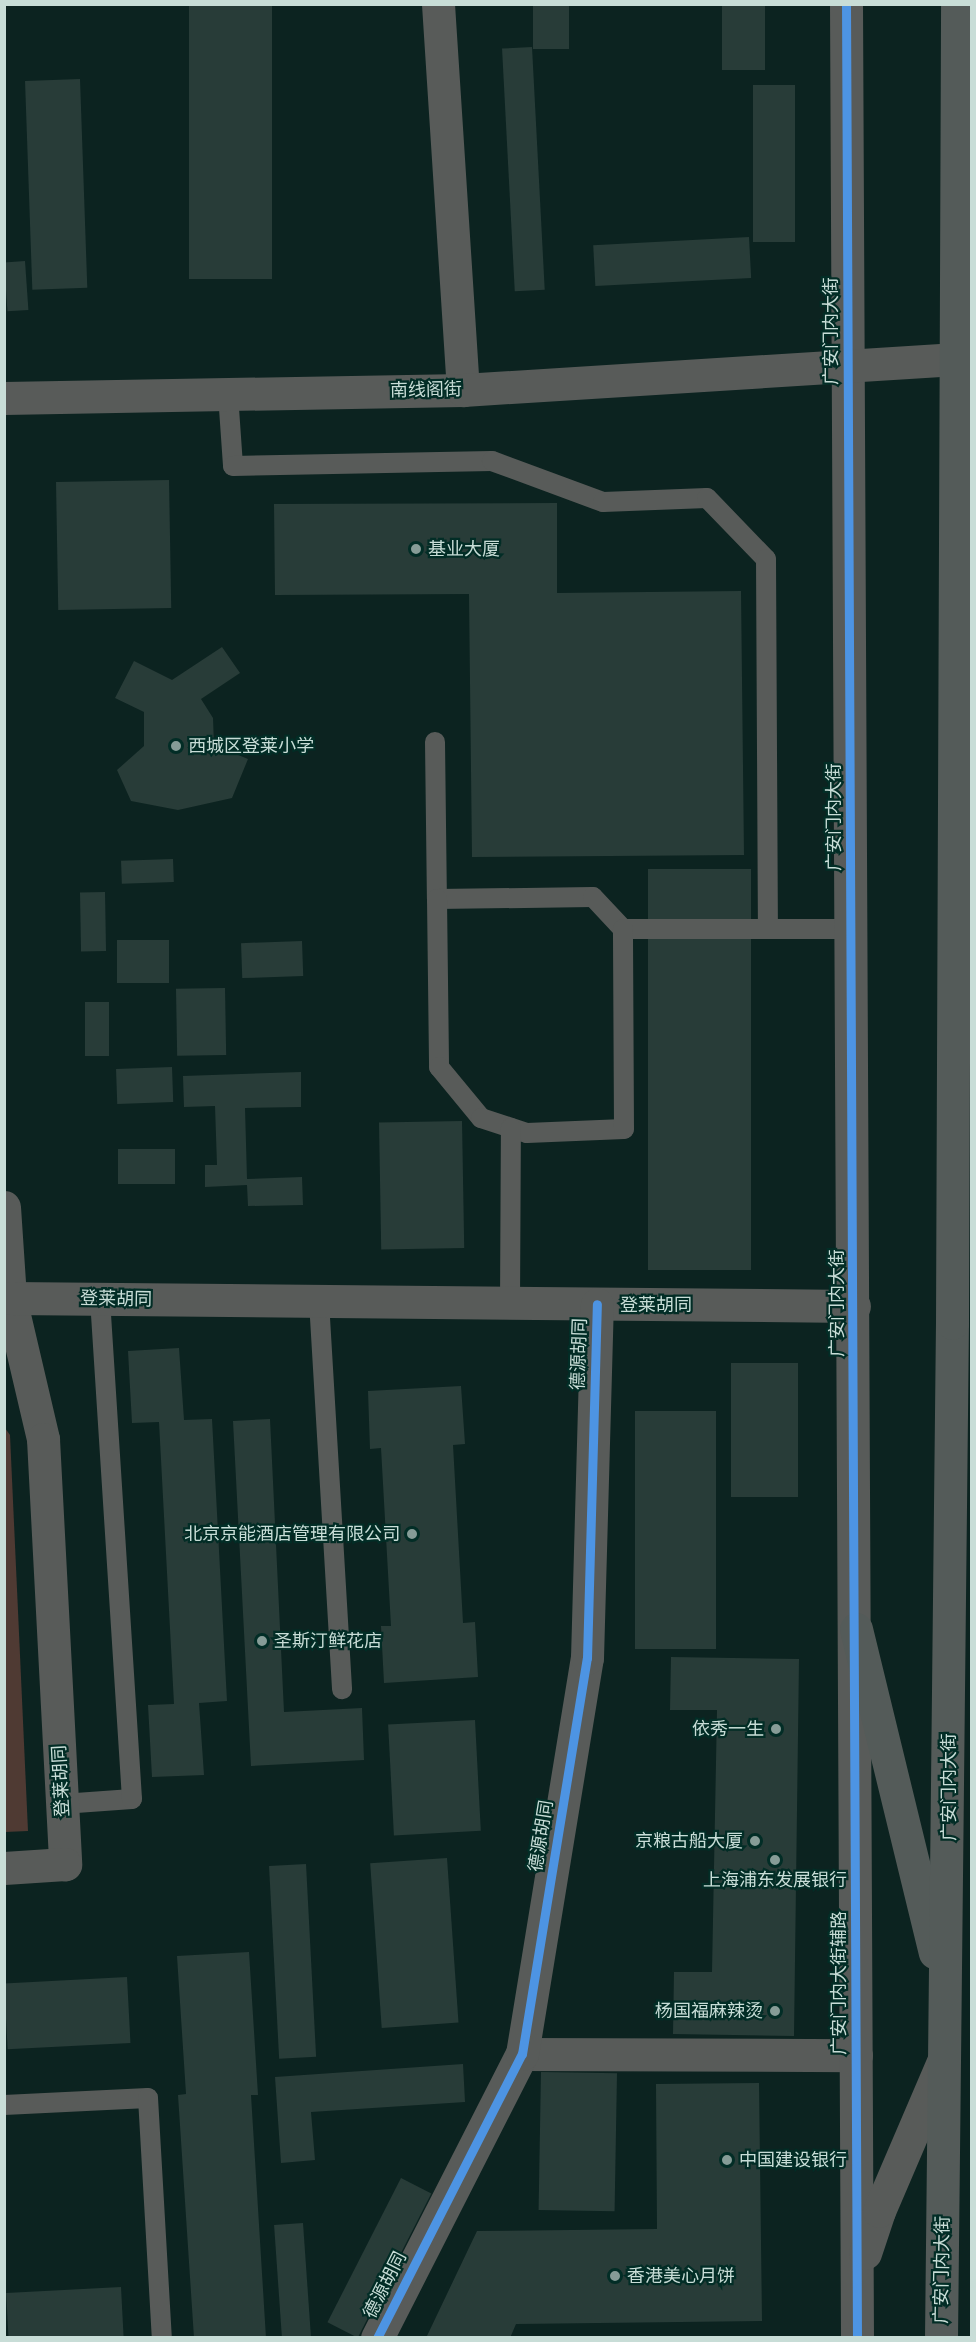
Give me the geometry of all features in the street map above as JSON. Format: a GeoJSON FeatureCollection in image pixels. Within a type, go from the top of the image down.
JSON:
{"type":"FeatureCollection","features":[{"type":"Feature","properties":{"kind":"main road","name":"广安门内大街"},"geometry":{"type":"LineString","coordinates":[[941,2337],[947,2001],[952,1323],[957,4]]}},
{"type":"Feature","properties":{"kind":"main road"},"geometry":{"type":"LineString","coordinates":[[856,1629],[947,2001]]}},
{"type":"Feature","properties":{"kind":"street"},"geometry":{"type":"LineString","coordinates":[[438,4],[464,390]]}},
{"type":"Feature","properties":{"kind":"street","name":"广安门内大街"},"geometry":{"type":"LineString","coordinates":[[846,4],[856,1629]]}},
{"type":"Feature","properties":{"kind":"street","name":"南线阁街"},"geometry":{"type":"LineString","coordinates":[[4,398],[464,390],[848,364],[972,358]]}},
{"type":"Feature","properties":{"kind":"street"},"geometry":{"type":"LineString","coordinates":[[4,1207],[10,1298]]}},
{"type":"Feature","properties":{"kind":"street","name":"登莱胡同"},"geometry":{"type":"LineString","coordinates":[[4,1868],[65,1864],[43,1439],[10,1298],[854,1306]]}},
{"type":"Feature","properties":{"kind":"street","name":"德源胡同"},"geometry":{"type":"LineString","coordinates":[[377,2337],[522,2054],[587,1658],[597,1304]]}},
{"type":"Feature","properties":{"kind":"street","name":"广安门内大街辅路"},"geometry":{"type":"LineString","coordinates":[[856,1629],[857,2337]]}},
{"type":"Feature","properties":{"kind":"street"},"geometry":{"type":"LineString","coordinates":[[522,2054],[856,2055]]}},
{"type":"Feature","properties":{"kind":"street","name":"广安门内大街"},"geometry":{"type":"LineString","coordinates":[[856,2279],[879,2211],[945,2058]]}},
{"type":"Feature","properties":{"kind":"lane"},"geometry":{"type":"LineString","coordinates":[[228,394],[233,466],[492,461],[603,502],[707,498],[766,559],[768,929]]}},
{"type":"Feature","properties":{"kind":"lane"},"geometry":{"type":"LineString","coordinates":[[435,742],[439,1067],[481,1118],[527,1133],[624,1129],[623,928]]}},
{"type":"Feature","properties":{"kind":"lane"},"geometry":{"type":"LineString","coordinates":[[437,899],[592,897],[623,928],[851,928]]}},
{"type":"Feature","properties":{"kind":"lane"},"geometry":{"type":"LineString","coordinates":[[510,1303],[512,1128]]}},
{"type":"Feature","properties":{"kind":"lane"},"geometry":{"type":"LineString","coordinates":[[62,1804],[132,1799],[100,1299]]}},
{"type":"Feature","properties":{"kind":"lane"},"geometry":{"type":"LineString","coordinates":[[319,1301],[342,1689]]}},
{"type":"Feature","properties":{"kind":"lane"},"geometry":{"type":"LineString","coordinates":[[4,2105],[148,2098],[162,2337]]}},
{"type":"Feature","properties":{"kind":"shaded area"},"geometry":{"type":"Polygon","coordinates":[[[5,1428],[10,1435],[28,1831],[5,1832],[5,1428]]]}},
{"type":"Feature","properties":{"kind":"building"},"geometry":{"type":"Polygon","coordinates":[[[189,4],[272,4],[272,279],[189,279],[189,4]]]}},
{"type":"Feature","properties":{"kind":"building"},"geometry":{"type":"Polygon","coordinates":[[[533,4],[569,4],[569,49],[533,49],[533,4]]]}},
{"type":"Feature","properties":{"kind":"building"},"geometry":{"type":"Polygon","coordinates":[[[722,4],[765,4],[765,70],[722,70],[722,4]]]}},
{"type":"Feature","properties":{"kind":"building"},"geometry":{"type":"Polygon","coordinates":[[[532,47],[545,290],[515,291],[502,49],[532,47]]]}},
{"type":"Feature","properties":{"kind":"building"},"geometry":{"type":"Polygon","coordinates":[[[80,79],[87,288],[32,290],[25,81],[80,79]]]}},
{"type":"Feature","properties":{"kind":"building"},"geometry":{"type":"Polygon","coordinates":[[[753,85],[795,85],[795,242],[753,242],[753,85]]]}},
{"type":"Feature","properties":{"kind":"building"},"geometry":{"type":"Polygon","coordinates":[[[749,237],[751,278],[595,286],[593,245],[749,237]]]}},
{"type":"Feature","properties":{"kind":"building"},"geometry":{"type":"Polygon","coordinates":[[[25,261],[28,310],[7,311],[4,262],[25,261]]]}},
{"type":"Feature","properties":{"kind":"building"},"geometry":{"type":"Polygon","coordinates":[[[169,480],[171,608],[58,610],[56,482],[169,480]]]}},
{"type":"Feature","properties":{"kind":"building"},"geometry":{"type":"Polygon","coordinates":[[[557,503],[557,593],[741,591],[744,855],[472,857],[469,594],[275,595],[274,504],[557,503]]]}},
{"type":"Feature","properties":{"kind":"building"},"geometry":{"type":"Polygon","coordinates":[[[222,647],[240,673],[201,699],[213,718],[214,745],[248,759],[232,798],[178,810],[131,801],[117,770],[144,746],[144,712],[115,698],[134,661],[172,680],[222,647]]]}},
{"type":"Feature","properties":{"kind":"building"},"geometry":{"type":"Polygon","coordinates":[[[173,859],[174,882],[122,884],[121,861],[173,859]]]}},
{"type":"Feature","properties":{"kind":"building"},"geometry":{"type":"Polygon","coordinates":[[[648,869],[751,869],[751,1270],[648,1270],[648,869]]]}},
{"type":"Feature","properties":{"kind":"building"},"geometry":{"type":"Polygon","coordinates":[[[80,892],[105,892],[106,951],[81,951],[80,892]]]}},
{"type":"Feature","properties":{"kind":"building"},"geometry":{"type":"Polygon","coordinates":[[[117,940],[169,940],[169,983],[117,983],[117,940]]]}},
{"type":"Feature","properties":{"kind":"building"},"geometry":{"type":"Polygon","coordinates":[[[302,941],[303,976],[242,978],[241,943],[302,941]]]}},
{"type":"Feature","properties":{"kind":"building"},"geometry":{"type":"Polygon","coordinates":[[[225,988],[226,1055],[177,1056],[176,989],[225,988]]]}},
{"type":"Feature","properties":{"kind":"building"},"geometry":{"type":"Polygon","coordinates":[[[85,1002],[109,1002],[109,1056],[85,1056],[85,1002]]]}},
{"type":"Feature","properties":{"kind":"building"},"geometry":{"type":"Polygon","coordinates":[[[172,1067],[173,1102],[117,1104],[116,1069],[172,1067]]]}},
{"type":"Feature","properties":{"kind":"building"},"geometry":{"type":"Polygon","coordinates":[[[301,1072],[301,1107],[245,1108],[247,1179],[302,1177],[303,1205],[248,1206],[247,1185],[205,1187],[205,1165],[217,1165],[215,1106],[184,1107],[183,1076],[301,1072]]]}},
{"type":"Feature","properties":{"kind":"building"},"geometry":{"type":"Polygon","coordinates":[[[462,1121],[464,1248],[381,1249],[379,1122],[462,1121]]]}},
{"type":"Feature","properties":{"kind":"building"},"geometry":{"type":"Polygon","coordinates":[[[118,1149],[175,1149],[175,1184],[118,1184],[118,1149]]]}},
{"type":"Feature","properties":{"kind":"building"},"geometry":{"type":"Polygon","coordinates":[[[179,1348],[184,1420],[212,1419],[227,1701],[199,1703],[204,1775],[152,1777],[148,1705],[174,1704],[159,1422],[132,1423],[128,1351],[179,1348]]]}},
{"type":"Feature","properties":{"kind":"building"},"geometry":{"type":"Polygon","coordinates":[[[731,1363],[798,1363],[798,1497],[731,1497],[731,1363]]]}},
{"type":"Feature","properties":{"kind":"building"},"geometry":{"type":"Polygon","coordinates":[[[461,1386],[465,1444],[453,1445],[463,1623],[475,1622],[478,1677],[384,1683],[381,1626],[391,1626],[381,1448],[370,1449],[368,1391],[461,1386]]]}},
{"type":"Feature","properties":{"kind":"building"},"geometry":{"type":"Polygon","coordinates":[[[635,1411],[716,1411],[716,1649],[635,1649],[635,1411]]]}},
{"type":"Feature","properties":{"kind":"building"},"geometry":{"type":"Polygon","coordinates":[[[270,1419],[284,1712],[362,1708],[364,1760],[251,1766],[233,1421],[270,1419]]]}},
{"type":"Feature","properties":{"kind":"building","name":"京粮古船大厦"},"geometry":{"type":"Polygon","coordinates":[[[671,1657],[799,1659],[794,2036],[673,2034],[674,1972],[712,1972],[717,1710],[670,1710],[671,1657]]]}},
{"type":"Feature","properties":{"kind":"building"},"geometry":{"type":"Polygon","coordinates":[[[475,1720],[481,1831],[394,1835],[388,1725],[475,1720]]]}},
{"type":"Feature","properties":{"kind":"building"},"geometry":{"type":"Polygon","coordinates":[[[447,1858],[459,2023],[382,2028],[370,1863],[447,1858]]]}},
{"type":"Feature","properties":{"kind":"building"},"geometry":{"type":"Polygon","coordinates":[[[306,1864],[316,2057],[279,2059],[269,1866],[306,1864]]]}},
{"type":"Feature","properties":{"kind":"building"},"geometry":{"type":"Polygon","coordinates":[[[249,1952],[258,2095],[251,2095],[266,2338],[194,2338],[178,2095],[186,2094],[177,1956],[249,1952]]]}},
{"type":"Feature","properties":{"kind":"building"},"geometry":{"type":"Polygon","coordinates":[[[127,1977],[130,2043],[8,2049],[4,1983],[127,1977]]]}},
{"type":"Feature","properties":{"kind":"building"},"geometry":{"type":"Polygon","coordinates":[[[463,2064],[465,2102],[311,2112],[315,2160],[281,2163],[275,2077],[463,2064]]]}},
{"type":"Feature","properties":{"kind":"building"},"geometry":{"type":"Polygon","coordinates":[[[541,2072],[617,2073],[615,2211],[539,2210],[541,2072]]]}},
{"type":"Feature","properties":{"kind":"building"},"geometry":{"type":"Polygon","coordinates":[[[759,2083],[762,2321],[516,2324],[510,2338],[426,2338],[477,2231],[657,2229],[656,2084],[759,2083]]]}},
{"type":"Feature","properties":{"kind":"building"},"geometry":{"type":"Polygon","coordinates":[[[401,2178],[431,2193],[358,2338],[327,2322],[401,2178]]]}},
{"type":"Feature","properties":{"kind":"building"},"geometry":{"type":"Polygon","coordinates":[[[303,2223],[311,2338],[282,2338],[274,2225],[303,2223]]]}},
{"type":"Feature","properties":{"kind":"building"},"geometry":{"type":"Polygon","coordinates":[[[121,2287],[124,2338],[9,2338],[6,2293],[121,2287]]]}},
{"type":"Feature","properties":{"kind":"cycle path"},"geometry":{"type":"LineString","coordinates":[[846,4],[857,2338]]}},
{"type":"Feature","properties":{"kind":"cycle path"},"geometry":{"type":"LineString","coordinates":[[377,2338],[522,2054],[587,1658],[597,1304]]}},
{"type":"Feature","properties":{"kind":"place","name":"基业大厦"},"geometry":{"type":"Point","coordinates":[416,549]}},
{"type":"Feature","properties":{"kind":"place","name":"西城区登莱小学"},"geometry":{"type":"Point","coordinates":[176,746]}},
{"type":"Feature","properties":{"kind":"place","name":"北京京能酒店管理有限公司"},"geometry":{"type":"Point","coordinates":[412,1534]}},
{"type":"Feature","properties":{"kind":"place","name":"圣斯汀鲜花店"},"geometry":{"type":"Point","coordinates":[262,1641]}},
{"type":"Feature","properties":{"kind":"place","name":"依秀一生"},"geometry":{"type":"Point","coordinates":[776,1729]}},
{"type":"Feature","properties":{"kind":"place","name":"京粮古船大厦"},"geometry":{"type":"Point","coordinates":[755,1841]}},
{"type":"Feature","properties":{"kind":"place","name":"上海浦东发展银行"},"geometry":{"type":"Point","coordinates":[775,1860]}},
{"type":"Feature","properties":{"kind":"place","name":"杨国福麻辣烫"},"geometry":{"type":"Point","coordinates":[775,2011]}},
{"type":"Feature","properties":{"kind":"place","name":"中国建设银行"},"geometry":{"type":"Point","coordinates":[727,2160]}},
{"type":"Feature","properties":{"kind":"place","name":"香港美心月饼"},"geometry":{"type":"Point","coordinates":[615,2276]}}]}
